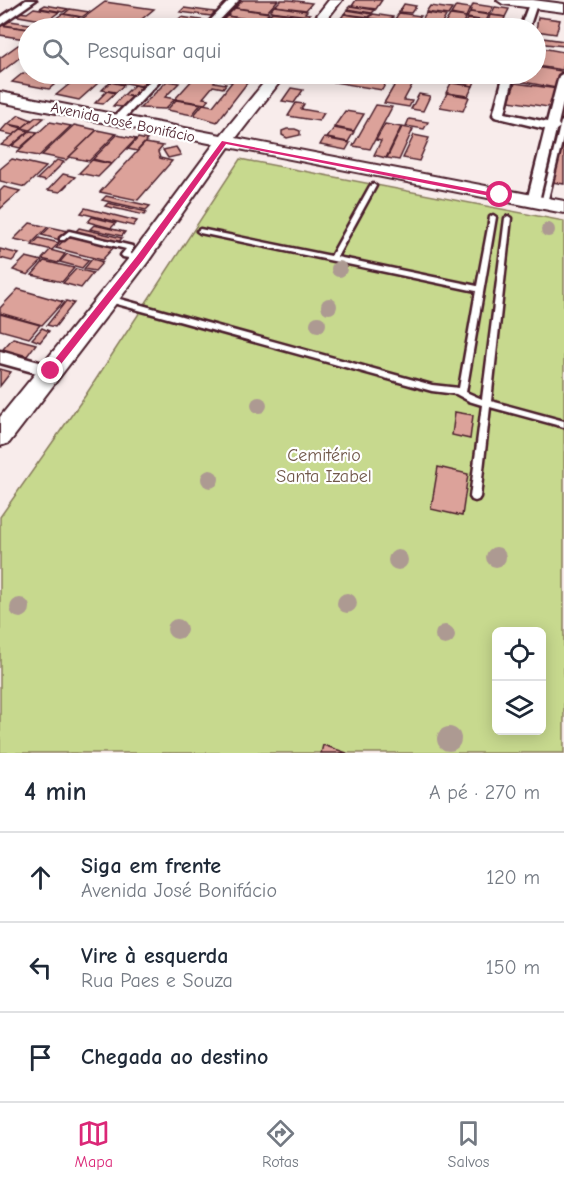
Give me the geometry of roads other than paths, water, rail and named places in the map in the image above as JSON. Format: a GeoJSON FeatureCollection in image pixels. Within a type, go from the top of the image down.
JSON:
{"type":"FeatureCollection","features":[{"type":"Feature","properties":{"kind":"main road"},"geometry":{"type":"LineString","coordinates":[[321,18],[336,0]]}},
{"type":"Feature","properties":{"kind":"main road"},"geometry":{"type":"LineString","coordinates":[[503,0],[564,8]]}},
{"type":"Feature","properties":{"kind":"main road"},"geometry":{"type":"LineString","coordinates":[[0,436],[109,299],[224,142],[270,84]]}},
{"type":"Feature","properties":{"kind":"main road","name":"Avenida José Bonifácio"},"geometry":{"type":"LineString","coordinates":[[0,97],[564,207]]}},
{"type":"Feature","properties":{"kind":"street"},"geometry":{"type":"LineString","coordinates":[[0,22],[33,0]]}},
{"type":"Feature","properties":{"kind":"street"},"geometry":{"type":"LineString","coordinates":[[217,18],[235,0]]}},
{"type":"Feature","properties":{"kind":"street"},"geometry":{"type":"LineString","coordinates":[[528,18],[533,4]]}},
{"type":"Feature","properties":{"kind":"street"},"geometry":{"type":"LineString","coordinates":[[539,202],[559,124],[564,76]]}},
{"type":"Feature","properties":{"kind":"street"},"geometry":{"type":"LineString","coordinates":[[116,121],[152,84]]}},
{"type":"Feature","properties":{"kind":"street"},"geometry":{"type":"LineString","coordinates":[[506,84],[498,114],[527,122],[559,124]]}},
{"type":"Feature","properties":{"kind":"street"},"geometry":{"type":"LineString","coordinates":[[0,357],[51,371]]}},
{"type":"Feature","properties":{"kind":"lane"},"geometry":{"type":"LineString","coordinates":[[336,259],[333,258],[373,186]]}},
{"type":"Feature","properties":{"kind":"lane"},"geometry":{"type":"LineString","coordinates":[[462,393],[493,217]]}},
{"type":"Feature","properties":{"kind":"lane"},"geometry":{"type":"LineString","coordinates":[[475,497],[508,218]]}},
{"type":"Feature","properties":{"kind":"lane"},"geometry":{"type":"LineString","coordinates":[[200,231],[480,289]]}},
{"type":"Feature","properties":{"kind":"lane"},"geometry":{"type":"LineString","coordinates":[[62,239],[69,233],[130,248],[125,255],[140,258]]}},
{"type":"Feature","properties":{"kind":"lane"},"geometry":{"type":"LineString","coordinates":[[109,299],[432,388],[462,393],[487,403],[564,424]]}},
{"type":"Feature","properties":{"kind":"park label","name":"Cemitério Santa Izabel"},"geometry":{"type":"Point","coordinates":[324,465]}}]}
